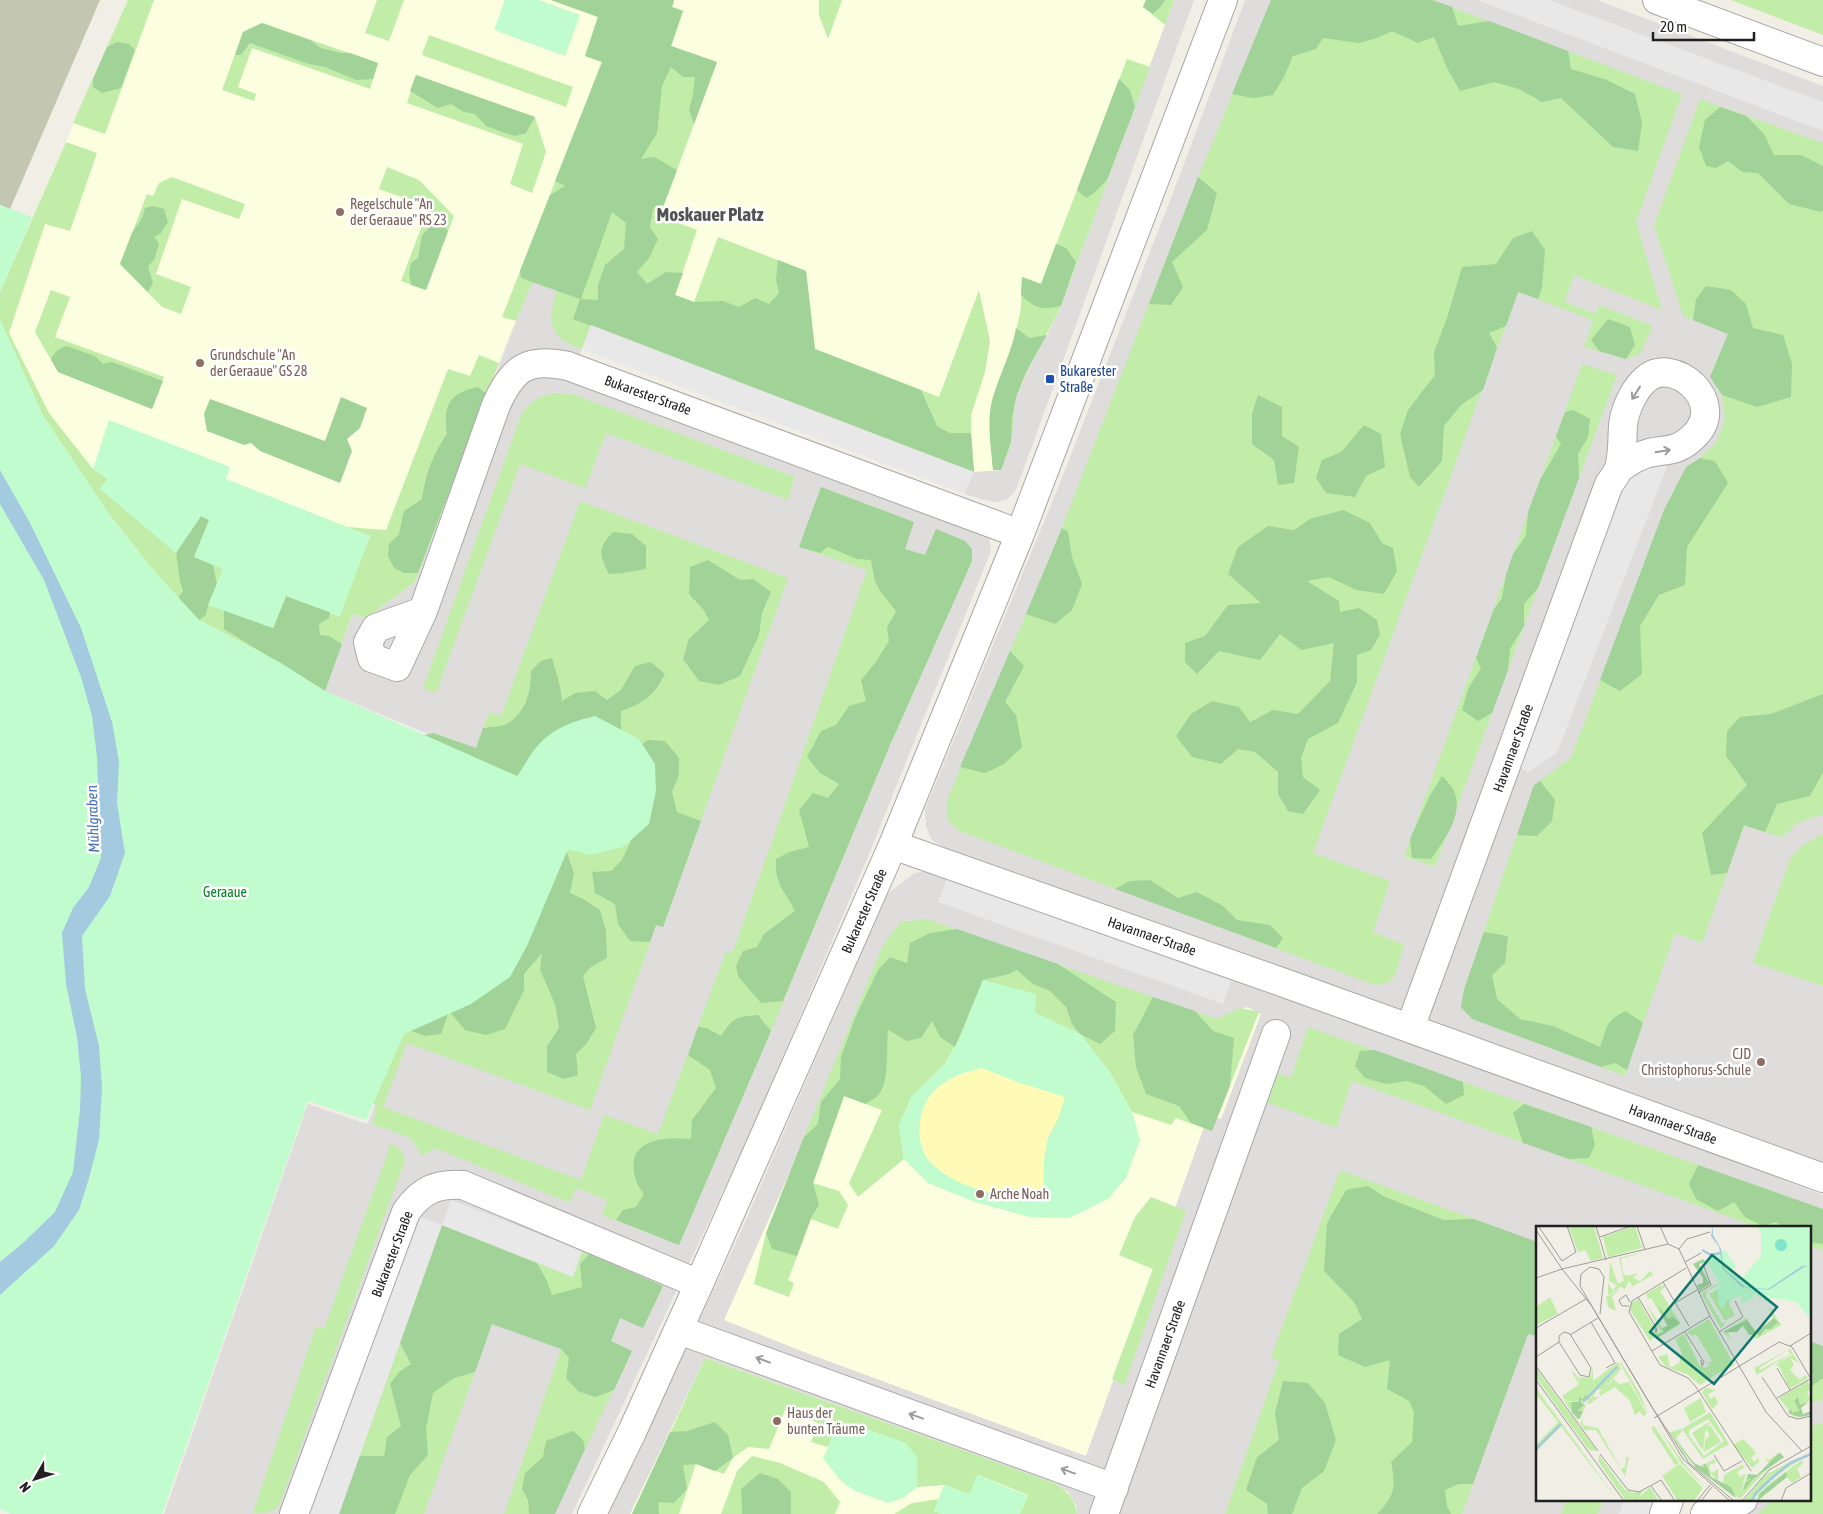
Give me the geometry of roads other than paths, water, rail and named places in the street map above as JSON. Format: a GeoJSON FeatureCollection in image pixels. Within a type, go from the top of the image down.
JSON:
{"type":"FeatureCollection","features":[{"type":"Feature","properties":{"kind":"street","name":"Bukarester Straße"},"geometry":{"type":"LineString","coordinates":[[592,1514],[700,1284],[893,845],[1020,534],[1223,0]]}},
{"type":"Feature","properties":{"kind":"street"},"geometry":{"type":"LineString","coordinates":[[1658,0],[1823,62]]}},
{"type":"Feature","properties":{"kind":"street","name":"Bukarester Straße"},"geometry":{"type":"LineString","coordinates":[[423,611],[502,391],[523,367],[534,362],[549,362],[568,366],[1020,534]]}},
{"type":"Feature","properties":{"kind":"street","name":"Havannaer Straße"},"geometry":{"type":"LineString","coordinates":[[1410,1028],[1610,484],[1618,468]]}},
{"type":"Feature","properties":{"kind":"street","name":"Havannaer Straße"},"geometry":{"type":"LineString","coordinates":[[893,845],[1410,1028],[1823,1178]]}},
{"type":"Feature","properties":{"kind":"street","name":"Havannaer Straße"},"geometry":{"type":"LineString","coordinates":[[1104,1514],[1276,1034]]}},
{"type":"Feature","properties":{"kind":"street","name":"Bukarester Straße"},"geometry":{"type":"LineString","coordinates":[[294,1514],[406,1212],[415,1199],[447,1184],[463,1185],[700,1284]]}},
{"type":"Feature","properties":{"kind":"street"},"geometry":{"type":"LineString","coordinates":[[679,1330],[1114,1488]]}},
{"type":"Feature","properties":{"kind":"street"},"geometry":{"type":"LineString","coordinates":[[1664,1514],[1668,1502]]}},
{"type":"Feature","properties":{"kind":"street"},"geometry":{"type":"LineString","coordinates":[[1704,1514],[1729,1508],[1740,1502]]}},
{"type":"Feature","properties":{"kind":"water"},"geometry":{"type":"Polygon","coordinates":[[[0,470],[30,523],[81,628],[112,722],[119,762],[117,803],[125,853],[110,896],[82,936],[85,989],[99,1046],[102,1087],[99,1140],[89,1178],[79,1210],[54,1246],[0,1295],[0,1262],[55,1212],[73,1172],[80,1110],[81,1077],[77,1037],[66,984],[62,933],[73,908],[89,887],[101,858],[97,757],[92,716],[81,677],[44,580],[0,504],[0,470]]]}},
{"type":"Feature","properties":{"kind":"place","name":"Regelschule \"An der Geraaue\" RS 23"},"geometry":{"type":"Point","coordinates":[340,212]}},
{"type":"Feature","properties":{"kind":"place","name":"Grundschule \"An der Geraaue\" GS 28"},"geometry":{"type":"Point","coordinates":[200,363]}},
{"type":"Feature","properties":{"kind":"place","name":"Bukarester Straße"},"geometry":{"type":"Point","coordinates":[1050,379]}},
{"type":"Feature","properties":{"kind":"place","name":"CJD Christophorus-Schule"},"geometry":{"type":"Point","coordinates":[1761,1062]}},
{"type":"Feature","properties":{"kind":"place","name":"Arche Noah"},"geometry":{"type":"Point","coordinates":[980,1194]}},
{"type":"Feature","properties":{"kind":"place","name":"Haus der bunten Träume"},"geometry":{"type":"Point","coordinates":[777,1421]}},
{"type":"Feature","properties":{"kind":"district","name":"Moskauer Platz"},"geometry":{"type":"Point","coordinates":[710,214]}},
{"type":"Feature","properties":{"kind":"water label","name":"Mühlgraben"},"geometry":{"type":"Point","coordinates":[93,819]}},
{"type":"Feature","properties":{"kind":"park label","name":"Geraaue"},"geometry":{"type":"Point","coordinates":[225,892]}}]}
